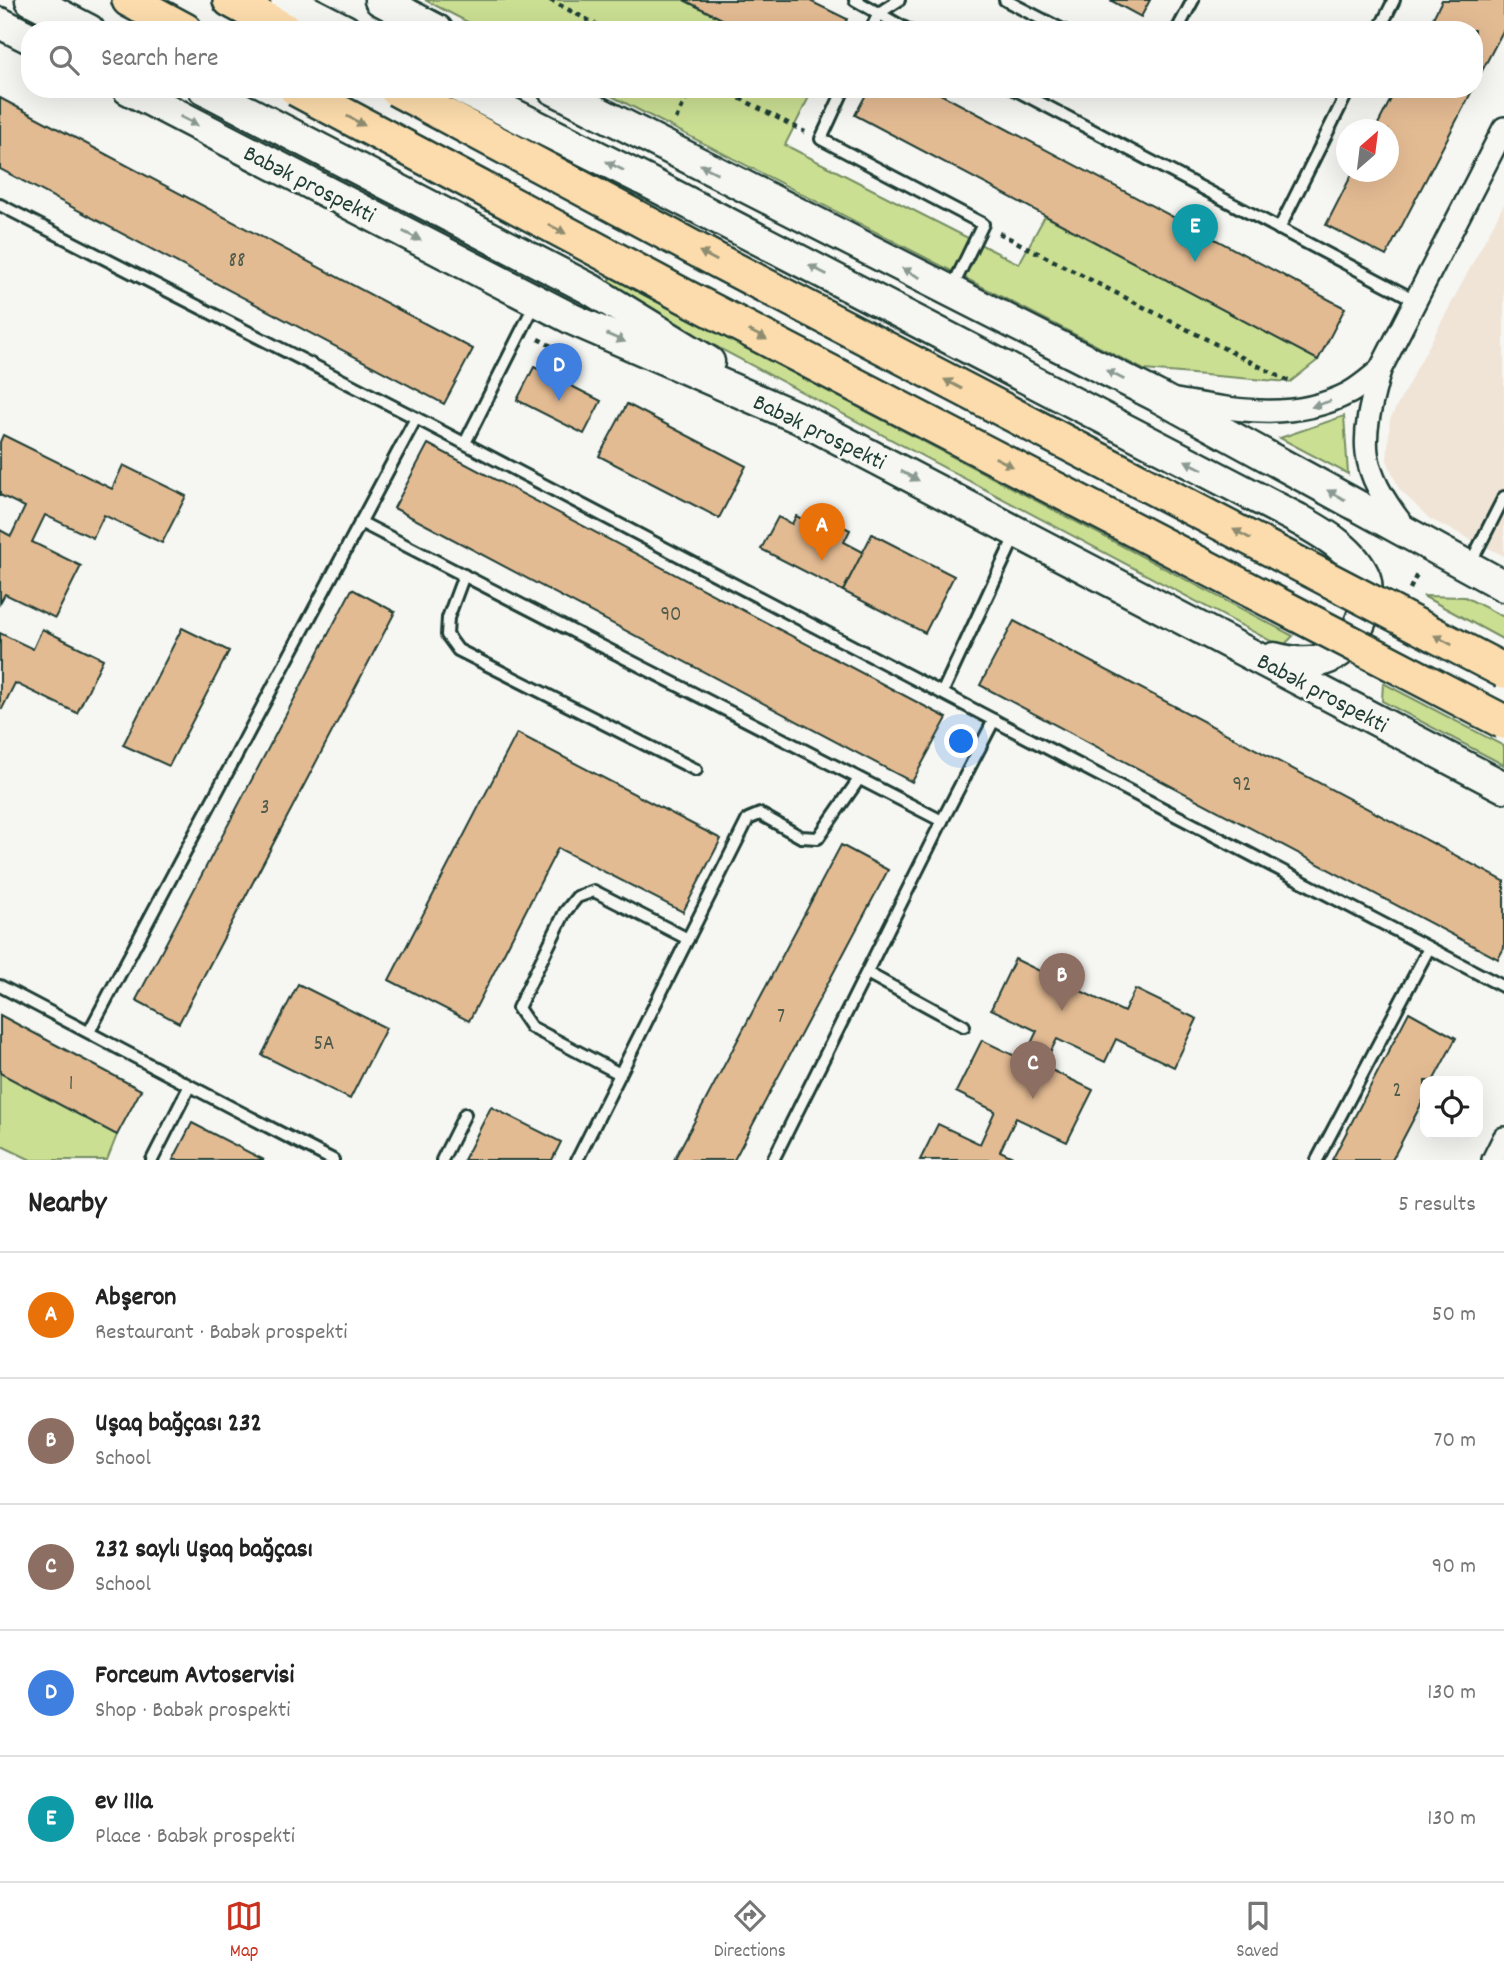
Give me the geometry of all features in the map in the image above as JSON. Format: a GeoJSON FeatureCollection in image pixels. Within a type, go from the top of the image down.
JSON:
{"type":"FeatureCollection","features":[{"type":"Feature","properties":{"kind":"main road"},"geometry":{"type":"LineString","coordinates":[[31,0],[72,21]]}},
{"type":"Feature","properties":{"kind":"main road"},"geometry":{"type":"LineString","coordinates":[[129,0],[168,21]]}},
{"type":"Feature","properties":{"kind":"main road"},"geometry":{"type":"LineString","coordinates":[[230,0],[268,21]]}},
{"type":"Feature","properties":{"kind":"main road"},"geometry":{"type":"LineString","coordinates":[[286,0],[327,21]]}},
{"type":"Feature","properties":{"kind":"main road"},"geometry":{"type":"LineString","coordinates":[[380,0],[420,21]]}},
{"type":"Feature","properties":{"kind":"main road"},"geometry":{"type":"LineString","coordinates":[[0,23],[21,34]]}},
{"type":"Feature","properties":{"kind":"main road","name":"Babək prospekti"},"geometry":{"type":"LineString","coordinates":[[145,98],[574,320],[799,418],[1504,787]]}},
{"type":"Feature","properties":{"kind":"main road"},"geometry":{"type":"LineString","coordinates":[[221,98],[590,289],[799,418]]}},
{"type":"Feature","properties":{"kind":"main road"},"geometry":{"type":"LineString","coordinates":[[313,98],[686,297],[1504,722]]}},
{"type":"Feature","properties":{"kind":"main road"},"geometry":{"type":"LineString","coordinates":[[414,98],[716,260],[1504,671]]}},
{"type":"Feature","properties":{"kind":"main road"},"geometry":{"type":"LineString","coordinates":[[481,98],[1298,519],[1342,547],[1358,565],[1366,581],[1366,604],[1360,622],[1346,647],[1334,656],[1312,663],[1293,663],[1227,642]]}},
{"type":"Feature","properties":{"kind":"main road"},"geometry":{"type":"LineString","coordinates":[[571,98],[1157,396],[1504,586]]}},
{"type":"Feature","properties":{"kind":"street"},"geometry":{"type":"LineString","coordinates":[[1411,535],[1376,486],[1368,464],[1365,442],[1369,410],[1380,370],[1415,300],[1495,169],[1504,128]]}},
{"type":"Feature","properties":{"kind":"street"},"geometry":{"type":"LineString","coordinates":[[1157,396],[1236,410],[1300,411],[1352,392],[1380,370]]}},
{"type":"Feature","properties":{"kind":"street"},"geometry":{"type":"LineString","coordinates":[[1493,1160],[1504,1138]]}},
{"type":"Feature","properties":{"kind":"lane"},"geometry":{"type":"LineString","coordinates":[[855,0],[893,21]]}},
{"type":"Feature","properties":{"kind":"lane"},"geometry":{"type":"LineString","coordinates":[[875,21],[879,13],[900,0]]}},
{"type":"Feature","properties":{"kind":"lane"},"geometry":{"type":"LineString","coordinates":[[1005,0],[1046,21]]}},
{"type":"Feature","properties":{"kind":"lane"},"geometry":{"type":"LineString","coordinates":[[1027,11],[1033,0]]}},
{"type":"Feature","properties":{"kind":"lane"},"geometry":{"type":"LineString","coordinates":[[1182,21],[1193,0]]}},
{"type":"Feature","properties":{"kind":"lane"},"geometry":{"type":"LineString","coordinates":[[1384,21],[1394,0]]}},
{"type":"Feature","properties":{"kind":"lane"},"geometry":{"type":"LineString","coordinates":[[840,98],[821,139],[983,225],[950,292]]}},
{"type":"Feature","properties":{"kind":"lane"},"geometry":{"type":"LineString","coordinates":[[1031,98],[1415,300]]}},
{"type":"Feature","properties":{"kind":"lane"},"geometry":{"type":"LineString","coordinates":[[1279,229],[1344,98]]}},
{"type":"Feature","properties":{"kind":"lane"},"geometry":{"type":"LineString","coordinates":[[0,205],[465,443],[1504,987]]}},
{"type":"Feature","properties":{"kind":"lane"},"geometry":{"type":"LineString","coordinates":[[465,443],[537,301]]}},
{"type":"Feature","properties":{"kind":"lane"},"geometry":{"type":"LineString","coordinates":[[89,1032],[416,418]]}},
{"type":"Feature","properties":{"kind":"lane"},"geometry":{"type":"LineString","coordinates":[[1468,567],[1504,497]]}},
{"type":"Feature","properties":{"kind":"lane"},"geometry":{"type":"LineString","coordinates":[[360,522],[942,821]]}},
{"type":"Feature","properties":{"kind":"lane"},"geometry":{"type":"LineString","coordinates":[[942,693],[1017,532]]}},
{"type":"Feature","properties":{"kind":"lane"},"geometry":{"type":"LineString","coordinates":[[464,575],[448,618],[447,635],[458,650],[696,770]]}},
{"type":"Feature","properties":{"kind":"lane"},"geometry":{"type":"LineString","coordinates":[[772,1160],[995,720]]}},
{"type":"Feature","properties":{"kind":"lane"},"geometry":{"type":"LineString","coordinates":[[577,1160],[748,819],[760,814],[801,837],[818,838],[859,779]]}},
{"type":"Feature","properties":{"kind":"lane"},"geometry":{"type":"LineString","coordinates":[[620,1074],[531,1027],[518,1008],[565,912],[577,897],[594,891],[688,939]]}},
{"type":"Feature","properties":{"kind":"lane"},"geometry":{"type":"LineString","coordinates":[[1317,1160],[1429,948]]}},
{"type":"Feature","properties":{"kind":"lane"},"geometry":{"type":"LineString","coordinates":[[867,973],[964,1026]]}},
{"type":"Feature","properties":{"kind":"lane"},"geometry":{"type":"LineString","coordinates":[[0,986],[333,1160]]}},
{"type":"Feature","properties":{"kind":"lane"},"geometry":{"type":"LineString","coordinates":[[152,1160],[189,1087]]}},
{"type":"Feature","properties":{"kind":"lane"},"geometry":{"type":"LineString","coordinates":[[442,1160],[465,1114]]}},
{"type":"Feature","properties":{"kind":"path"},"geometry":{"type":"LineString","coordinates":[[550,0],[590,21]]}},
{"type":"Feature","properties":{"kind":"path"},"geometry":{"type":"LineString","coordinates":[[676,119],[686,98]]}},
{"type":"Feature","properties":{"kind":"path"},"geometry":{"type":"LineString","coordinates":[[740,98],[821,139]]}},
{"type":"Feature","properties":{"kind":"path"},"geometry":{"type":"LineString","coordinates":[[983,225],[1290,382]]}},
{"type":"Feature","properties":{"kind":"shaded area"},"geometry":{"type":"Polygon","coordinates":[[[1504,204],[1504,556],[1430,519],[1399,489],[1387,460],[1390,419],[1504,204]]]}},
{"type":"Feature","properties":{"kind":"green space"},"geometry":{"type":"Polygon","coordinates":[[[425,0],[684,0],[726,21],[466,21],[425,0]]]}},
{"type":"Feature","properties":{"kind":"green space"},"geometry":{"type":"Polygon","coordinates":[[[615,98],[808,98],[785,145],[1019,264],[1045,216],[1318,360],[1290,382],[1144,370],[615,98]]]}},
{"type":"Feature","properties":{"kind":"green space"},"geometry":{"type":"Polygon","coordinates":[[[611,277],[1293,636],[1282,647],[606,288],[611,277]]]}},
{"type":"Feature","properties":{"kind":"green space"},"geometry":{"type":"Polygon","coordinates":[[[1344,416],[1348,474],[1280,438],[1344,416]]]}},
{"type":"Feature","properties":{"kind":"green space"},"geometry":{"type":"Polygon","coordinates":[[[1423,596],[1465,597],[1504,617],[1504,640],[1423,596]]]}},
{"type":"Feature","properties":{"kind":"green space"},"geometry":{"type":"Polygon","coordinates":[[[1383,683],[1504,746],[1504,765],[1382,701],[1383,683]]]}},
{"type":"Feature","properties":{"kind":"green space"},"geometry":{"type":"Polygon","coordinates":[[[0,1073],[117,1135],[107,1160],[31,1160],[0,1145],[0,1073]]]}},
{"type":"Feature","properties":{"kind":"building"},"geometry":{"type":"Polygon","coordinates":[[[684,0],[808,0],[847,19],[846,21],[726,21],[684,0]]]}},
{"type":"Feature","properties":{"kind":"building"},"geometry":{"type":"Polygon","coordinates":[[[1110,0],[1150,0],[1141,17],[1110,0]]]}},
{"type":"Feature","properties":{"kind":"building"},"geometry":{"type":"Polygon","coordinates":[[[1442,0],[1504,0],[1504,29],[1483,69],[1483,21],[1432,21],[1442,0]]]}},
{"type":"Feature","properties":{"kind":"building"},"geometry":{"type":"Polygon","coordinates":[[[0,98],[473,349],[444,404],[0,169],[0,98]]]}},
{"type":"Feature","properties":{"kind":"building"},"geometry":{"type":"Polygon","coordinates":[[[864,98],[948,98],[1345,308],[1318,360],[855,115],[864,98]]]}},
{"type":"Feature","properties":{"kind":"building"},"geometry":{"type":"Polygon","coordinates":[[[1391,98],[1468,98],[1386,256],[1326,225],[1348,182],[1399,182],[1399,119],[1381,119],[1391,98]]]}},
{"type":"Feature","properties":{"kind":"building"},"geometry":{"type":"Polygon","coordinates":[[[534,367],[601,401],[584,434],[517,400],[534,367]]]}},
{"type":"Feature","properties":{"kind":"building"},"geometry":{"type":"Polygon","coordinates":[[[627,404],[746,466],[719,518],[599,456],[627,404]]]}},
{"type":"Feature","properties":{"kind":"building"},"geometry":{"type":"Polygon","coordinates":[[[3,435],[112,489],[123,465],[186,496],[162,543],[104,515],[93,538],[45,515],[32,542],[81,566],[55,618],[5,594],[0,603],[0,530],[11,536],[25,507],[0,495],[0,442],[3,435]]]}},
{"type":"Feature","properties":{"kind":"building"},"geometry":{"type":"Polygon","coordinates":[[[428,444],[947,718],[912,782],[394,508],[428,444]]]}},
{"type":"Feature","properties":{"kind":"building"},"geometry":{"type":"Polygon","coordinates":[[[796,516],[820,528],[826,518],[850,530],[844,542],[863,552],[843,591],[761,549],[778,517],[792,524],[796,516]]]}},
{"type":"Feature","properties":{"kind":"building"},"geometry":{"type":"Polygon","coordinates":[[[872,534],[954,576],[925,633],[843,591],[872,534]]]}},
{"type":"Feature","properties":{"kind":"building"},"geometry":{"type":"Polygon","coordinates":[[[352,589],[395,612],[179,1023],[136,1000],[352,589]]]}},
{"type":"Feature","properties":{"kind":"building"},"geometry":{"type":"Polygon","coordinates":[[[1014,621],[1504,881],[1504,948],[1498,959],[980,685],[1014,621]]]}},
{"type":"Feature","properties":{"kind":"building"},"geometry":{"type":"Polygon","coordinates":[[[182,628],[229,651],[169,766],[123,745],[182,628]]]}},
{"type":"Feature","properties":{"kind":"building"},"geometry":{"type":"Polygon","coordinates":[[[42,629],[103,659],[77,713],[15,683],[2,709],[0,708],[0,633],[33,649],[42,629]]]}},
{"type":"Feature","properties":{"kind":"building"},"geometry":{"type":"Polygon","coordinates":[[[517,733],[721,839],[683,912],[558,848],[469,1021],[389,980],[517,733]]]}},
{"type":"Feature","properties":{"kind":"building"},"geometry":{"type":"Polygon","coordinates":[[[841,845],[888,870],[734,1160],[674,1160],[841,845]]]}},
{"type":"Feature","properties":{"kind":"building"},"geometry":{"type":"Polygon","coordinates":[[[1015,959],[1124,1012],[1135,989],[1197,1019],[1174,1067],[1116,1039],[1105,1062],[1057,1039],[1043,1066],[1093,1090],[1067,1142],[1016,1118],[1000,1151],[1019,1160],[920,1160],[938,1124],[980,1144],[995,1111],[956,1092],[982,1040],[1023,1060],[1037,1031],[991,1009],[1015,959]]]}},
{"type":"Feature","properties":{"kind":"building"},"geometry":{"type":"Polygon","coordinates":[[[298,984],[386,1028],[350,1099],[262,1055],[298,984]]]}},
{"type":"Feature","properties":{"kind":"building"},"geometry":{"type":"Polygon","coordinates":[[[1409,1012],[1456,1038],[1436,1076],[1420,1076],[1420,1107],[1392,1160],[1332,1160],[1409,1012]]]}},
{"type":"Feature","properties":{"kind":"building"},"geometry":{"type":"Polygon","coordinates":[[[0,1015],[141,1090],[117,1135],[0,1073],[0,1015]]]}},
{"type":"Feature","properties":{"kind":"building"},"geometry":{"type":"Polygon","coordinates":[[[491,1107],[561,1142],[552,1160],[464,1160],[491,1107]]]}},
{"type":"Feature","properties":{"kind":"building"},"geometry":{"type":"Polygon","coordinates":[[[192,1123],[264,1160],[173,1160],[192,1123]]]}},
{"type":"Feature","properties":{"kind":"place","name":"ev 111a"},"geometry":{"type":"Point","coordinates":[1195,262]}},
{"type":"Feature","properties":{"kind":"place","name":"Forceum Avtoservisi"},"geometry":{"type":"Point","coordinates":[559,401]}},
{"type":"Feature","properties":{"kind":"place","name":"Abşeron"},"geometry":{"type":"Point","coordinates":[822,561]}},
{"type":"Feature","properties":{"kind":"place","name":"Uşaq bağçası 232"},"geometry":{"type":"Point","coordinates":[1062,1011]}},
{"type":"Feature","properties":{"kind":"place","name":"232 saylı Uşaq bağçası"},"geometry":{"type":"Point","coordinates":[1033,1099]}}]}
